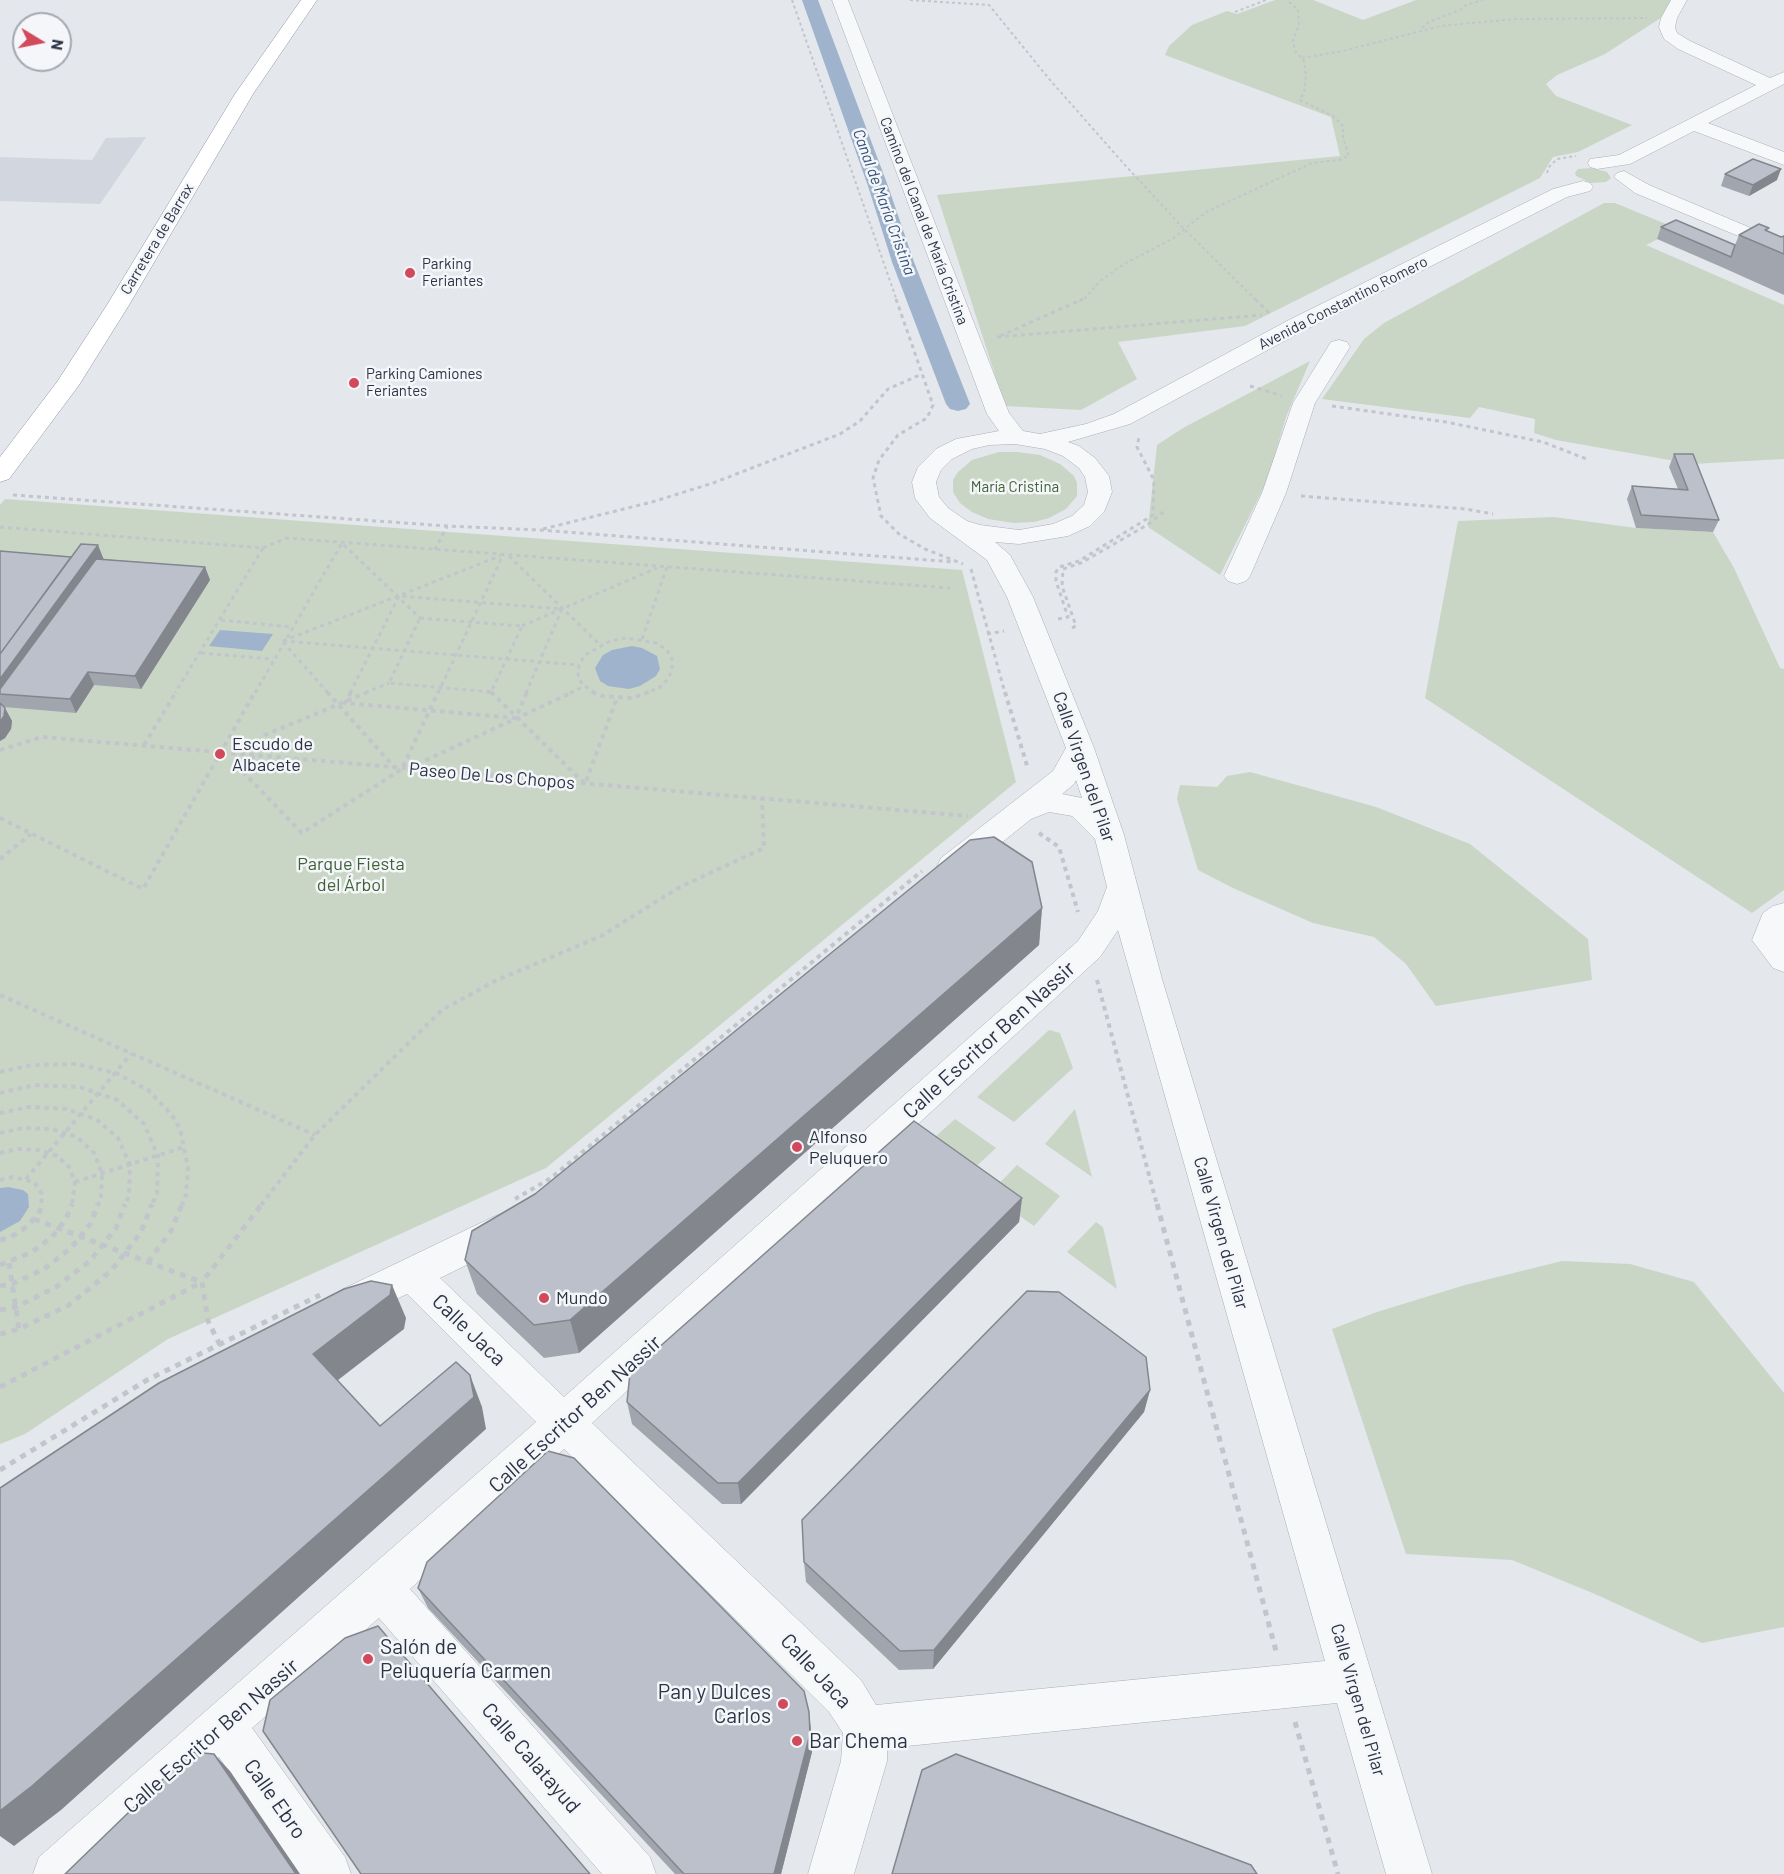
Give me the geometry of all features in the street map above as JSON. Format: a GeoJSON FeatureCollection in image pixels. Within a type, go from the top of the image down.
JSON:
{"type":"FeatureCollection","features":[{"type":"Feature","properties":{"kind":"highway","name":"Carretera de Barrax"},"geometry":{"type":"LineString","coordinates":[[2,484],[118,305],[244,94],[309,0]]}},
{"type":"Feature","properties":{"kind":"street","name":"Camino del Canal de María Cristina"},"geometry":{"type":"LineString","coordinates":[[840,0],[998,414],[1016,437]]}},
{"type":"Feature","properties":{"kind":"street"},"geometry":{"type":"LineString","coordinates":[[1679,0],[1669,18],[1667,27],[1670,35],[1684,45],[1746,75],[1778,81]]}},
{"type":"Feature","properties":{"kind":"street","name":"Avenida Constantino Romero"},"geometry":{"type":"LineString","coordinates":[[1041,441],[1093,429],[1122,419],[1295,326],[1778,81]]}},
{"type":"Feature","properties":{"kind":"street"},"geometry":{"type":"LineString","coordinates":[[1693,124],[1784,159]]}},
{"type":"Feature","properties":{"kind":"street"},"geometry":{"type":"LineString","coordinates":[[1589,175],[1651,193],[1784,249]]}},
{"type":"Feature","properties":{"kind":"street"},"geometry":{"type":"LineString","coordinates":[[1237,576],[1274,493],[1304,403],[1339,347]]}},
{"type":"Feature","properties":{"kind":"street","name":"Avenida Constantino Romero"},"geometry":{"type":"LineString","coordinates":[[1091,468],[1102,438],[1122,419]]}},
{"type":"Feature","properties":{"kind":"street"},"geometry":{"type":"LineString","coordinates":[[1016,437],[1041,441],[1071,451],[1097,476],[1100,492],[1095,507],[1081,521],[1049,533],[1019,537],[997,536],[958,526],[939,513],[927,498],[924,482],[930,467],[944,454],[964,444],[989,438],[1016,437]]}},
{"type":"Feature","properties":{"kind":"street","name":"Calle Virgen del Pilar"},"geometry":{"type":"LineString","coordinates":[[958,526],[997,555],[1027,573],[1108,835],[1146,979],[1409,1874]]}},
{"type":"Feature","properties":{"kind":"street"},"geometry":{"type":"LineString","coordinates":[[1027,573],[1049,533]]}},
{"type":"Feature","properties":{"kind":"street"},"geometry":{"type":"LineString","coordinates":[[925,878],[1064,777],[1080,748]]}},
{"type":"Feature","properties":{"kind":"street"},"geometry":{"type":"LineString","coordinates":[[1014,815],[1047,801],[1070,805],[1082,809],[1108,835]]}},
{"type":"Feature","properties":{"kind":"street","name":"Calle Escritor Ben Nassir"},"geometry":{"type":"LineString","coordinates":[[56,1874],[223,1724],[381,1588],[1089,949],[1112,914],[1122,887]]}},
{"type":"Feature","properties":{"kind":"street","name":"Calle Escritor Ben Nassir"},"geometry":{"type":"LineString","coordinates":[[1089,949],[1110,953],[1130,964],[1146,979]]}},
{"type":"Feature","properties":{"kind":"street"},"geometry":{"type":"LineString","coordinates":[[322,1305],[412,1275],[501,1232],[520,1206]]}},
{"type":"Feature","properties":{"kind":"street","name":"Calle Jaca"},"geometry":{"type":"LineString","coordinates":[[412,1275],[845,1696],[865,1728]]}},
{"type":"Feature","properties":{"kind":"street","name":"Calle Calatayud"},"geometry":{"type":"LineString","coordinates":[[381,1588],[633,1874]]}},
{"type":"Feature","properties":{"kind":"street"},"geometry":{"type":"LineString","coordinates":[[831,1874],[864,1761],[865,1728],[1352,1680]]}},
{"type":"Feature","properties":{"kind":"street","name":"Calle Ebro"},"geometry":{"type":"LineString","coordinates":[[223,1724],[328,1874]]}},
{"type":"Feature","properties":{"kind":"path"},"geometry":{"type":"LineString","coordinates":[[792,0],[933,405]]}},
{"type":"Feature","properties":{"kind":"path"},"geometry":{"type":"LineString","coordinates":[[910,0],[989,5],[1050,80],[1184,229],[1271,315],[970,340]]}},
{"type":"Feature","properties":{"kind":"path"},"geometry":{"type":"LineString","coordinates":[[1235,12],[1266,0]]}},
{"type":"Feature","properties":{"kind":"path"},"geometry":{"type":"LineString","coordinates":[[998,337],[1084,299],[1100,281],[1124,264],[1172,239],[1206,212],[1312,163],[1348,156],[1343,138],[1343,126],[1333,116],[1300,100],[1304,92],[1306,76],[1302,58],[1295,51],[1293,40],[1299,25],[1298,10],[1287,0]]}},
{"type":"Feature","properties":{"kind":"path"},"geometry":{"type":"LineString","coordinates":[[1422,29],[1429,22],[1483,0]]}},
{"type":"Feature","properties":{"kind":"path"},"geometry":{"type":"LineString","coordinates":[[1302,58],[1343,51],[1422,29],[1517,20],[1669,18]]}},
{"type":"Feature","properties":{"kind":"path"},"geometry":{"type":"LineString","coordinates":[[1557,159],[1589,175],[1549,167],[1557,159]]}},
{"type":"Feature","properties":{"kind":"path"},"geometry":{"type":"LineString","coordinates":[[540,530],[652,502],[713,483],[840,434],[860,422],[888,389],[922,374]]}},
{"type":"Feature","properties":{"kind":"path"},"geometry":{"type":"LineString","coordinates":[[1304,403],[1446,422],[1543,442],[1589,460]]}},
{"type":"Feature","properties":{"kind":"path"},"geometry":{"type":"LineString","coordinates":[[2,484],[447,526],[540,530],[958,562]]}},
{"type":"Feature","properties":{"kind":"path"},"geometry":{"type":"LineString","coordinates":[[1274,493],[1493,514]]}},
{"type":"Feature","properties":{"kind":"path"},"geometry":{"type":"LineString","coordinates":[[1068,617],[1072,628],[1076,626],[1062,586],[1063,568],[1091,558],[1147,525],[1166,510]]}},
{"type":"Feature","properties":{"kind":"path"},"geometry":{"type":"LineString","coordinates":[[435,550],[447,526]]}},
{"type":"Feature","properties":{"kind":"path"},"geometry":{"type":"LineString","coordinates":[[0,527],[263,548],[286,538],[950,588]]}},
{"type":"Feature","properties":{"kind":"path"},"geometry":{"type":"LineString","coordinates":[[342,543],[420,618],[522,626],[660,567]]}},
{"type":"Feature","properties":{"kind":"path"},"geometry":{"type":"LineString","coordinates":[[0,818],[143,889],[223,751],[273,658],[342,543]]}},
{"type":"Feature","properties":{"kind":"path"},"geometry":{"type":"LineString","coordinates":[[144,745],[263,548]]}},
{"type":"Feature","properties":{"kind":"path"},"geometry":{"type":"LineString","coordinates":[[283,641],[503,555]]}},
{"type":"Feature","properties":{"kind":"path"},"geometry":{"type":"LineString","coordinates":[[404,769],[454,655],[503,555]]}},
{"type":"Feature","properties":{"kind":"path"},"geometry":{"type":"LineString","coordinates":[[508,555],[600,645]]}},
{"type":"Feature","properties":{"kind":"path"},"geometry":{"type":"LineString","coordinates":[[642,639],[667,567]]}},
{"type":"Feature","properties":{"kind":"path"},"geometry":{"type":"LineString","coordinates":[[399,596],[562,609]]}},
{"type":"Feature","properties":{"kind":"path"},"geometry":{"type":"LineString","coordinates":[[345,703],[399,596]]}},
{"type":"Feature","properties":{"kind":"path"},"geometry":{"type":"LineString","coordinates":[[516,718],[562,609]]}},
{"type":"Feature","properties":{"kind":"path"},"geometry":{"type":"LineString","coordinates":[[389,683],[420,618]]}},
{"type":"Feature","properties":{"kind":"path"},"geometry":{"type":"LineString","coordinates":[[221,620],[291,627]]}},
{"type":"Feature","properties":{"kind":"path"},"geometry":{"type":"LineString","coordinates":[[491,692],[522,626]]}},
{"type":"Feature","properties":{"kind":"path"},"geometry":{"type":"LineString","coordinates":[[626,638],[656,643],[667,650],[672,659],[672,670],[668,679],[659,688],[646,694],[616,698],[602,696],[585,686],[578,675],[579,665],[585,655],[600,645],[626,638]]}},
{"type":"Feature","properties":{"kind":"path"},"geometry":{"type":"LineString","coordinates":[[283,641],[579,665]]}},
{"type":"Feature","properties":{"kind":"path"},"geometry":{"type":"LineString","coordinates":[[283,641],[395,768]]}},
{"type":"Feature","properties":{"kind":"path"},"geometry":{"type":"LineString","coordinates":[[991,644],[1028,763],[1028,773]]}},
{"type":"Feature","properties":{"kind":"path"},"geometry":{"type":"LineString","coordinates":[[201,653],[273,658]]}},
{"type":"Feature","properties":{"kind":"path"},"geometry":{"type":"LineString","coordinates":[[585,686],[516,718],[404,769],[302,833],[244,773],[266,735],[389,683],[491,692],[516,718],[585,784],[616,698]]}},
{"type":"Feature","properties":{"kind":"path"},"geometry":{"type":"LineString","coordinates":[[345,703],[516,718]]}},
{"type":"Feature","properties":{"kind":"path","name":"Paseo De Los Chopos"},"geometry":{"type":"LineString","coordinates":[[0,750],[42,737],[974,817]]}},
{"type":"Feature","properties":{"kind":"path"},"geometry":{"type":"LineString","coordinates":[[0,1386],[15,1381],[202,1282],[315,1135],[442,1010],[495,981],[602,936],[680,886],[764,848],[762,799]]}},
{"type":"Feature","properties":{"kind":"path"},"geometry":{"type":"LineString","coordinates":[[1014,815],[1059,847],[1089,949],[1338,1874]]}},
{"type":"Feature","properties":{"kind":"path"},"geometry":{"type":"LineString","coordinates":[[0,859],[31,834]]}},
{"type":"Feature","properties":{"kind":"path"},"geometry":{"type":"LineString","coordinates":[[520,1206],[551,1178],[925,878]]}},
{"type":"Feature","properties":{"kind":"path"},"geometry":{"type":"LineString","coordinates":[[0,995],[315,1135]]}},
{"type":"Feature","properties":{"kind":"path"},"geometry":{"type":"LineString","coordinates":[[26,1179],[131,1054]]}},
{"type":"Feature","properties":{"kind":"path"},"geometry":{"type":"LineString","coordinates":[[0,1072],[32,1065],[76,1064],[116,1073],[148,1090],[172,1115],[180,1129],[188,1167],[186,1196],[171,1231],[148,1262]]}},
{"type":"Feature","properties":{"kind":"path"},"geometry":{"type":"LineString","coordinates":[[0,1093],[35,1085],[80,1087],[117,1100],[144,1124],[158,1156],[157,1193],[141,1232],[111,1271],[69,1305],[19,1329],[0,1334]]}},
{"type":"Feature","properties":{"kind":"path"},"geometry":{"type":"LineString","coordinates":[[0,1113],[29,1107],[66,1108],[96,1119],[118,1138],[130,1165],[129,1195],[116,1228],[91,1260],[56,1287],[16,1307],[0,1310]]}},
{"type":"Feature","properties":{"kind":"path"},"geometry":{"type":"LineString","coordinates":[[0,1133],[23,1128],[52,1129],[76,1137],[94,1153],[102,1173],[101,1197],[91,1223],[71,1248],[44,1269],[0,1287]]}},
{"type":"Feature","properties":{"kind":"path"},"geometry":{"type":"LineString","coordinates":[[75,1182],[184,1147]]}},
{"type":"Feature","properties":{"kind":"path"},"geometry":{"type":"LineString","coordinates":[[0,1153],[18,1149],[39,1150],[57,1156],[69,1167],[75,1182],[74,1200],[66,1219],[59,1228],[32,1252],[9,1263],[0,1264]]}},
{"type":"Feature","properties":{"kind":"path"},"geometry":{"type":"LineString","coordinates":[[0,1180],[26,1179],[34,1182],[42,1194],[40,1211],[34,1219],[20,1232],[0,1240]]}},
{"type":"Feature","properties":{"kind":"path"},"geometry":{"type":"LineString","coordinates":[[34,1219],[202,1282]]}},
{"type":"Feature","properties":{"kind":"path"},"geometry":{"type":"LineString","coordinates":[[9,1263],[19,1329]]}},
{"type":"Feature","properties":{"kind":"path"},"geometry":{"type":"LineString","coordinates":[[202,1282],[208,1321],[220,1345]]}},
{"type":"Feature","properties":{"kind":"path"},"geometry":{"type":"LineString","coordinates":[[0,1470],[147,1380],[220,1345],[322,1305]]}},
{"type":"Feature","properties":{"kind":"shaded area"},"geometry":{"type":"Polygon","coordinates":[[[146,137],[100,204],[0,201],[0,157],[92,160],[106,138],[146,137]]]}},
{"type":"Feature","properties":{"kind":"green space"},"geometry":{"type":"Polygon","coordinates":[[[1275,0],[1313,0],[1363,20],[1416,0],[1674,0],[1666,15],[1605,54],[1557,75],[1546,84],[1556,96],[1632,125],[1578,152],[1553,157],[1540,178],[1245,326],[1118,342],[1137,379],[1081,410],[1005,406],[937,195],[1340,156],[1331,117],[1165,55],[1169,46],[1192,25],[1227,11],[1237,14],[1275,0]]]}},
{"type":"Feature","properties":{"kind":"green space"},"geometry":{"type":"Polygon","coordinates":[[[1592,168],[1607,172],[1611,178],[1606,182],[1591,183],[1576,176],[1578,169],[1592,168]]]}},
{"type":"Feature","properties":{"kind":"green space"},"geometry":{"type":"Polygon","coordinates":[[[1604,203],[1615,203],[1678,229],[1646,245],[1784,305],[1784,459],[1692,464],[1556,440],[1534,433],[1535,419],[1479,407],[1470,418],[1322,399],[1364,339],[1384,323],[1604,203]]]}},
{"type":"Feature","properties":{"kind":"green space"},"geometry":{"type":"Polygon","coordinates":[[[1310,361],[1286,417],[1268,479],[1220,575],[1148,527],[1157,445],[1183,428],[1310,361]]]}},
{"type":"Feature","properties":{"kind":"green space","name":"María Cristina"},"geometry":{"type":"Polygon","coordinates":[[[999,452],[1040,455],[1060,464],[1074,476],[1077,483],[1077,496],[1066,509],[1049,518],[1034,522],[1014,523],[988,519],[972,512],[960,503],[953,492],[953,480],[958,472],[972,460],[999,452]]]}},
{"type":"Feature","properties":{"kind":"green space","name":"Parque Fiesta del Árbol"},"geometry":{"type":"Polygon","coordinates":[[[5,499],[962,570],[1016,782],[546,1168],[168,1339],[25,1434],[0,1444],[0,505],[5,499]]]}},
{"type":"Feature","properties":{"kind":"green space"},"geometry":{"type":"Polygon","coordinates":[[[1554,517],[1636,528],[1713,532],[1734,568],[1780,668],[1784,669],[1784,890],[1752,913],[1425,698],[1458,521],[1554,517]]]}},
{"type":"Feature","properties":{"kind":"green space"},"geometry":{"type":"Polygon","coordinates":[[[1250,772],[1376,807],[1470,844],[1588,939],[1592,980],[1436,1006],[1406,964],[1374,937],[1313,923],[1198,870],[1177,799],[1180,785],[1217,787],[1227,776],[1250,772]]]}},
{"type":"Feature","properties":{"kind":"green space"},"geometry":{"type":"Polygon","coordinates":[[[1049,1030],[1060,1033],[1073,1068],[1014,1122],[977,1097],[1049,1030]]]}},
{"type":"Feature","properties":{"kind":"green space"},"geometry":{"type":"Polygon","coordinates":[[[1075,1109],[1092,1177],[1045,1144],[1075,1109]]]}},
{"type":"Feature","properties":{"kind":"green space"},"geometry":{"type":"Polygon","coordinates":[[[955,1119],[996,1148],[967,1175],[926,1145],[955,1119]]]}},
{"type":"Feature","properties":{"kind":"green space"},"geometry":{"type":"Polygon","coordinates":[[[1017,1165],[1060,1196],[1034,1226],[989,1194],[1017,1165]]]}},
{"type":"Feature","properties":{"kind":"green space"},"geometry":{"type":"Polygon","coordinates":[[[1096,1222],[1103,1227],[1117,1289],[1067,1252],[1096,1222]]]}},
{"type":"Feature","properties":{"kind":"green space"},"geometry":{"type":"Polygon","coordinates":[[[1562,1261],[1630,1264],[1694,1282],[1784,1393],[1784,1627],[1702,1643],[1595,1594],[1512,1560],[1406,1554],[1332,1329],[1377,1312],[1465,1285],[1562,1261]]]}},
{"type":"Feature","properties":{"kind":"water"},"geometry":{"type":"Polygon","coordinates":[[[220,630],[273,634],[262,651],[209,646],[220,630]]]}},
{"type":"Feature","properties":{"kind":"water"},"geometry":{"type":"Polygon","coordinates":[[[632,646],[642,648],[657,656],[660,669],[656,676],[640,686],[629,689],[608,686],[600,681],[595,668],[603,655],[612,650],[632,646]]]}},
{"type":"Feature","properties":{"kind":"water"},"geometry":{"type":"Polygon","coordinates":[[[0,1188],[23,1190],[28,1194],[29,1207],[20,1221],[0,1232],[0,1188]]]}},
{"type":"Feature","properties":{"kind":"building"},"geometry":{"type":"Polygon","coordinates":[[[1753,159],[1781,169],[1753,185],[1725,174],[1753,159]]]}},
{"type":"Feature","properties":{"kind":"building"},"geometry":{"type":"Polygon","coordinates":[[[1676,220],[1735,245],[1731,257],[1661,227],[1676,220]]]}},
{"type":"Feature","properties":{"kind":"building"},"geometry":{"type":"Polygon","coordinates":[[[1759,224],[1769,228],[1765,230],[1781,237],[1784,236],[1784,254],[1739,235],[1759,224]]]}},
{"type":"Feature","properties":{"kind":"building"},"geometry":{"type":"Polygon","coordinates":[[[1674,454],[1693,454],[1719,520],[1641,515],[1632,486],[1688,490],[1674,454]]]}},
{"type":"Feature","properties":{"kind":"building"},"geometry":{"type":"Polygon","coordinates":[[[81,544],[98,545],[0,679],[0,654],[81,544]]]}},
{"type":"Feature","properties":{"kind":"building"},"geometry":{"type":"Polygon","coordinates":[[[0,551],[71,557],[0,654],[0,551]]]}},
{"type":"Feature","properties":{"kind":"building"},"geometry":{"type":"Polygon","coordinates":[[[96,559],[205,567],[135,676],[88,672],[70,699],[0,694],[0,689],[96,559]]]}},
{"type":"Feature","properties":{"kind":"building"},"geometry":{"type":"Polygon","coordinates":[[[0,703],[5,708],[0,722],[0,703]]]}},
{"type":"Feature","properties":{"kind":"building"},"geometry":{"type":"Polygon","coordinates":[[[994,837],[1032,862],[1042,908],[570,1320],[534,1325],[465,1260],[472,1231],[535,1194],[970,840],[994,837]]]}},
{"type":"Feature","properties":{"kind":"building"},"geometry":{"type":"Polygon","coordinates":[[[914,1121],[1022,1198],[738,1483],[718,1483],[627,1402],[630,1373],[914,1121]]]}},
{"type":"Feature","properties":{"kind":"building"},"geometry":{"type":"Polygon","coordinates":[[[371,1281],[392,1285],[390,1295],[313,1354],[380,1426],[456,1362],[470,1375],[474,1397],[32,1786],[0,1811],[0,1488],[159,1383],[344,1289],[371,1281]]]}},
{"type":"Feature","properties":{"kind":"building"},"geometry":{"type":"Polygon","coordinates":[[[1027,1291],[1059,1292],[1146,1357],[1150,1390],[934,1650],[900,1651],[804,1562],[802,1520],[1027,1291]]]}},
{"type":"Feature","properties":{"kind":"building"},"geometry":{"type":"Polygon","coordinates":[[[548,1451],[574,1458],[804,1691],[809,1712],[810,1734],[774,1874],[684,1874],[418,1588],[427,1562],[548,1451]]]}},
{"type":"Feature","properties":{"kind":"building"},"geometry":{"type":"Polygon","coordinates":[[[378,1626],[590,1874],[361,1874],[263,1731],[270,1700],[345,1638],[378,1626]]]}},
{"type":"Feature","properties":{"kind":"building"},"geometry":{"type":"Polygon","coordinates":[[[191,1752],[214,1754],[296,1874],[65,1874],[191,1752]]]}},
{"type":"Feature","properties":{"kind":"building"},"geometry":{"type":"Polygon","coordinates":[[[956,1754],[1251,1865],[1257,1874],[892,1874],[922,1770],[956,1754]]]}},
{"type":"Feature","properties":{"kind":"waterway","name":"Canal de María Cristina"},"geometry":{"type":"LineString","coordinates":[[810,0],[878,186],[903,262],[958,404]]}},
{"type":"Feature","properties":{"kind":"place","name":"Parking Feriantes"},"geometry":{"type":"Point","coordinates":[410,273]}},
{"type":"Feature","properties":{"kind":"place","name":"Parking Camiones Feriantes"},"geometry":{"type":"Point","coordinates":[354,383]}},
{"type":"Feature","properties":{"kind":"place","name":"Escudo de Albacete"},"geometry":{"type":"Point","coordinates":[220,754]}},
{"type":"Feature","properties":{"kind":"place","name":"Alfonso Peluquero"},"geometry":{"type":"Point","coordinates":[797,1147]}},
{"type":"Feature","properties":{"kind":"place","name":"Mundo"},"geometry":{"type":"Point","coordinates":[544,1298]}},
{"type":"Feature","properties":{"kind":"place","name":"Salón de Peluquería Carmen"},"geometry":{"type":"Point","coordinates":[368,1659]}},
{"type":"Feature","properties":{"kind":"place","name":"Pan y Dulces Carlos"},"geometry":{"type":"Point","coordinates":[783,1704]}},
{"type":"Feature","properties":{"kind":"place","name":"Bar Chema"},"geometry":{"type":"Point","coordinates":[797,1741]}}]}
